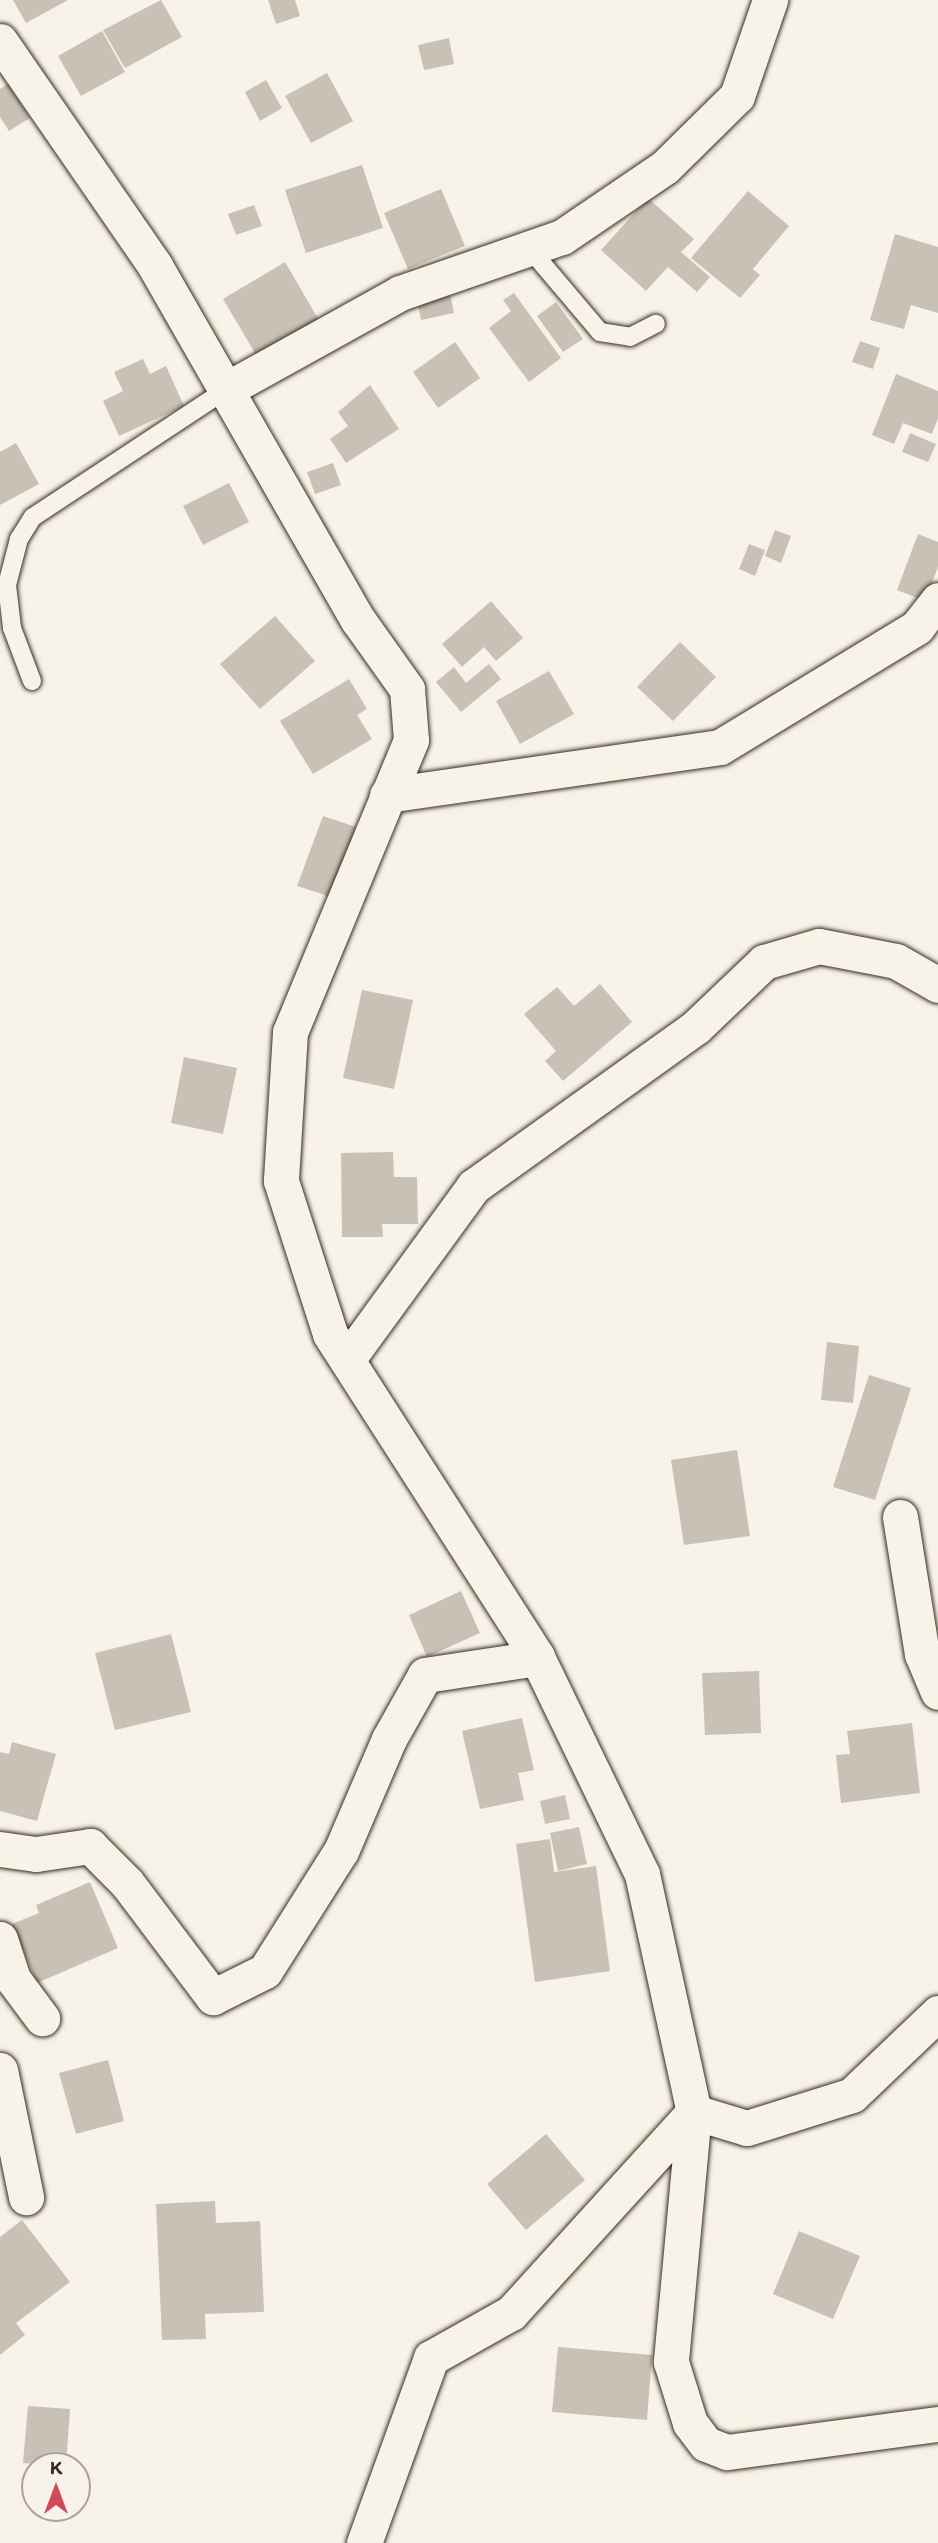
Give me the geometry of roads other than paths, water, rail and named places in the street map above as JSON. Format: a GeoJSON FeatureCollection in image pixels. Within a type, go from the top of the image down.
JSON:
{"type":"FeatureCollection","features":[{"type":"Feature","properties":{"kind":"street"},"geometry":{"type":"LineString","coordinates":[[227,389],[400,293],[562,237],[665,167],[737,96],[770,0]]}},
{"type":"Feature","properties":{"kind":"street"},"geometry":{"type":"LineString","coordinates":[[0,41],[155,266],[358,620],[407,688],[411,740],[290,1032],[281,1181],[330,1334],[537,1658],[642,1874],[694,2112],[671,2362],[690,2423],[706,2444],[727,2452],[938,2424]]}},
{"type":"Feature","properties":{"kind":"street"},"geometry":{"type":"LineString","coordinates":[[387,795],[720,747],[918,626],[938,600]]}},
{"type":"Feature","properties":{"kind":"street"},"geometry":{"type":"LineString","coordinates":[[347,1360],[474,1186],[696,1027],[764,962],[819,946],[896,961],[938,985]]}},
{"type":"Feature","properties":{"kind":"street"},"geometry":{"type":"LineString","coordinates":[[900,1517],[922,1654],[938,1692]]}},
{"type":"Feature","properties":{"kind":"street"},"geometry":{"type":"LineString","coordinates":[[0,1849],[36,1854],[90,1846],[127,1883],[214,1997],[265,1971],[341,1850],[389,1740],[425,1675],[537,1658]]}},
{"type":"Feature","properties":{"kind":"street"},"geometry":{"type":"LineString","coordinates":[[0,1939],[13,1979],[41,2018]]}},
{"type":"Feature","properties":{"kind":"street"},"geometry":{"type":"LineString","coordinates":[[694,2112],[747,2128],[852,2095],[938,2013]]}},
{"type":"Feature","properties":{"kind":"street"},"geometry":{"type":"LineString","coordinates":[[0,2070],[26,2197]]}},
{"type":"Feature","properties":{"kind":"street"},"geometry":{"type":"LineString","coordinates":[[364,2543],[431,2358],[511,2313],[694,2112]]}},
{"type":"Feature","properties":{"kind":"lane"},"geometry":{"type":"LineString","coordinates":[[529,248],[600,332],[630,337],[656,324]]}},
{"type":"Feature","properties":{"kind":"lane"},"geometry":{"type":"LineString","coordinates":[[32,681],[12,628],[7,585],[19,539],[33,517],[227,389]]}}]}
